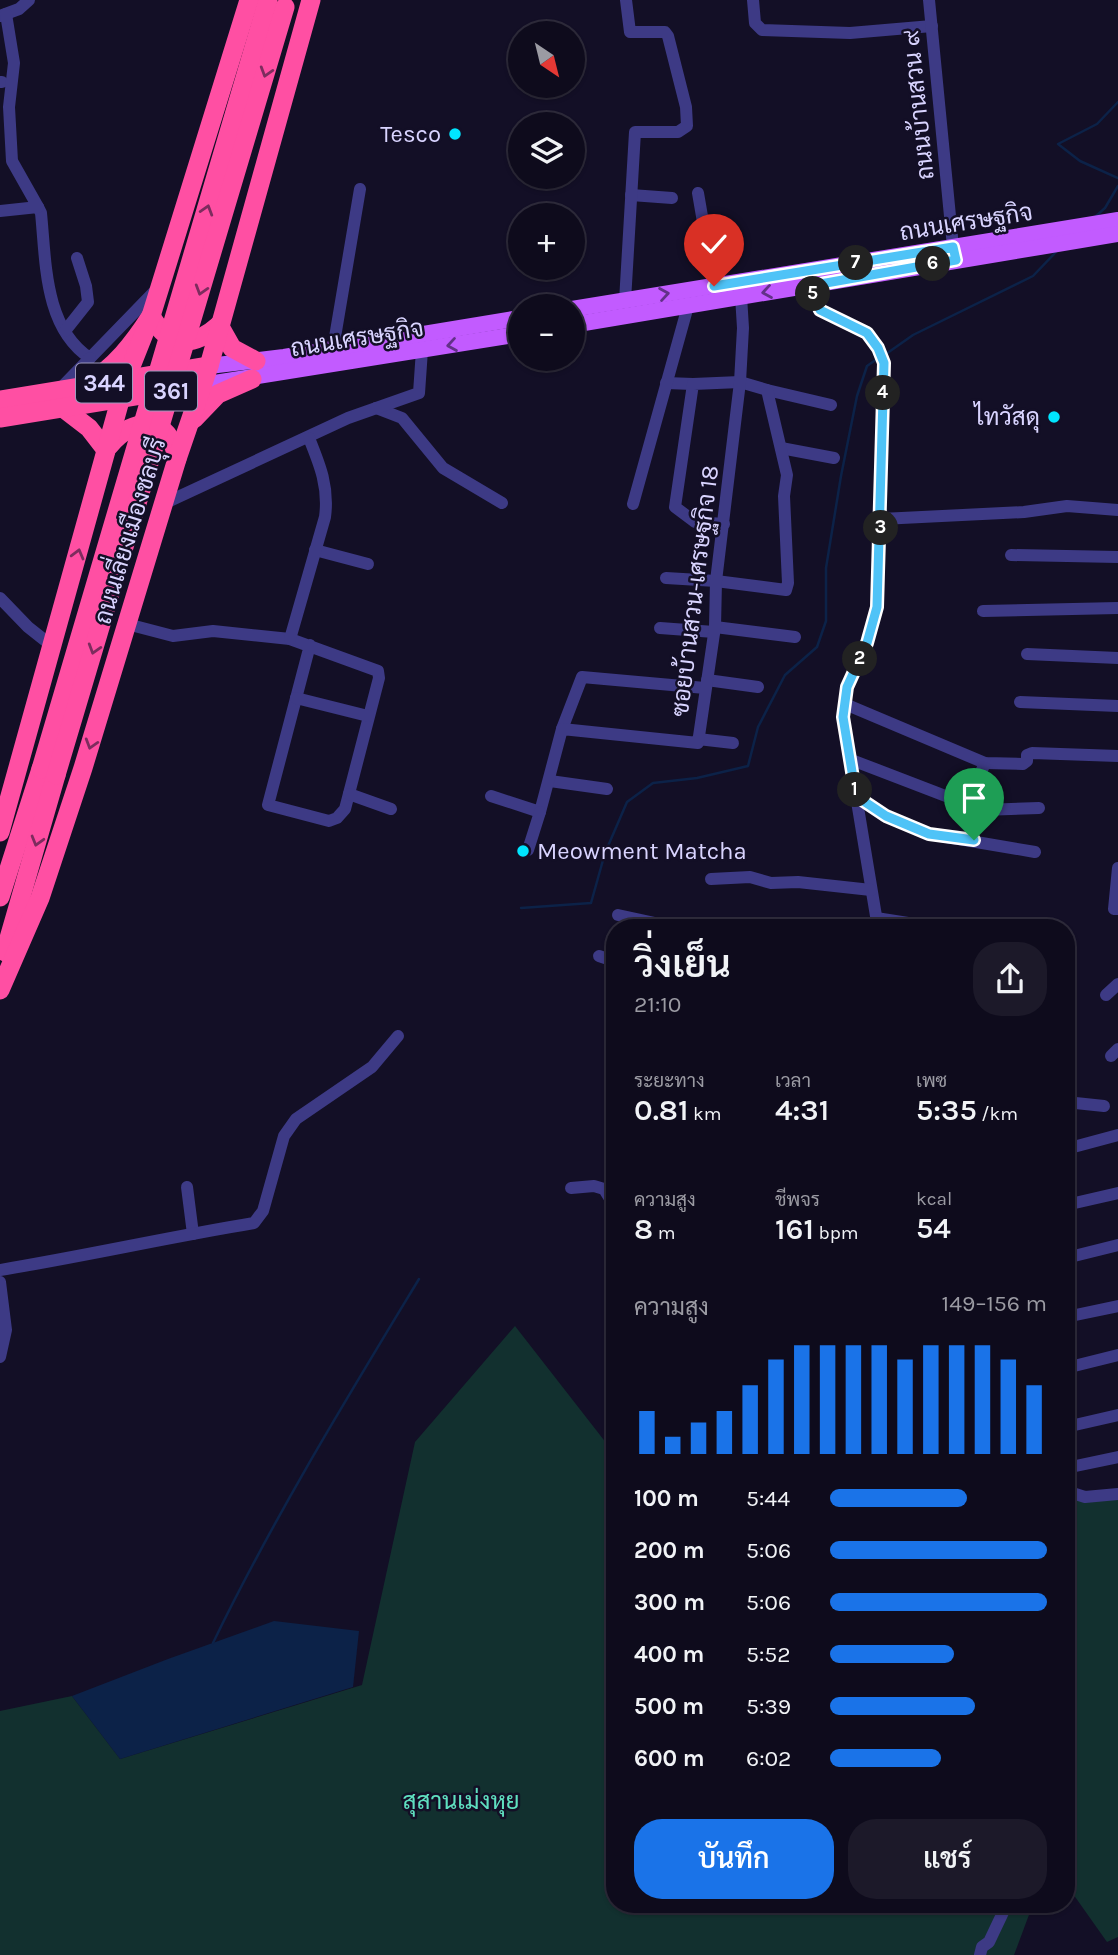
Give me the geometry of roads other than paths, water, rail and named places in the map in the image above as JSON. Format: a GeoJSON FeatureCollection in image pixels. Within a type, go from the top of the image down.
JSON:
{"type":"FeatureCollection","features":[{"type":"Feature","properties":{"kind":"highway","name":"ถนนเลี่ยงเมืองชลบุรี"},"geometry":{"type":"LineString","coordinates":[[0,832],[126,379],[160,286],[249,0]]}},
{"type":"Feature","properties":{"kind":"highway","name":"ถนนเลี่ยงเมืองชลบุรี"},"geometry":{"type":"LineString","coordinates":[[0,990],[40,898],[83,768],[177,459],[209,366],[311,0]]}},
{"type":"Feature","properties":{"kind":"highway","name":"ถนนเลี่ยงเมืองชลบุรี"},"geometry":{"type":"LineString","coordinates":[[0,971],[49,772],[280,2]]}},
{"type":"Feature","properties":{"kind":"highway"},"geometry":{"type":"LineString","coordinates":[[83,386],[110,368],[122,356],[150,316],[165,335],[187,342],[199,340],[219,325],[232,348],[254,370],[218,394],[200,410],[187,431]]}},
{"type":"Feature","properties":{"kind":"highway","name":"344"},"geometry":{"type":"LineString","coordinates":[[0,418],[61,399],[83,386],[209,366]]}},
{"type":"Feature","properties":{"kind":"highway","name":"344"},"geometry":{"type":"LineString","coordinates":[[0,400],[121,399],[202,385]]}},
{"type":"Feature","properties":{"kind":"highway"},"geometry":{"type":"LineString","coordinates":[[61,399],[106,450],[127,428],[141,424],[155,425],[167,433],[175,445],[177,459]]}},
{"type":"Feature","properties":{"kind":"highway","name":"ถนนเลี่ยงเมืองชลบุรี"},"geometry":{"type":"LineString","coordinates":[[0,897],[49,772]]}},
{"type":"Feature","properties":{"kind":"main road","name":"ถนนเศรษฐกิจ"},"geometry":{"type":"LineString","coordinates":[[585,323],[809,286],[954,254],[1044,246],[1111,221]]}},
{"type":"Feature","properties":{"kind":"main road","name":"ถนนเศรษฐกิจ"},"geometry":{"type":"LineString","coordinates":[[585,307],[1065,236],[1118,234]]}},
{"type":"Feature","properties":{"kind":"main road","name":"ถนนเศรษฐกิจ"},"geometry":{"type":"LineString","coordinates":[[202,385],[333,349],[508,320]]}},
{"type":"Feature","properties":{"kind":"main road","name":"ถนนเศรษฐกิจ"},"geometry":{"type":"LineString","coordinates":[[209,366],[254,370],[422,350],[508,336]]}},
{"type":"Feature","properties":{"kind":"street"},"geometry":{"type":"LineString","coordinates":[[29,0],[19,9],[3,15],[14,63],[9,107],[12,161],[38,207],[55,311],[76,349],[90,358]]}},
{"type":"Feature","properties":{"kind":"street"},"geometry":{"type":"LineString","coordinates":[[625,301],[635,132],[678,132],[687,126],[686,107],[667,36],[665,32],[630,32],[626,0]]}},
{"type":"Feature","properties":{"kind":"street"},"geometry":{"type":"LineString","coordinates":[[753,0],[755,23],[762,30],[850,33],[932,26]]}},
{"type":"Feature","properties":{"kind":"street","name":"ถนนบ้านสวน ๙"},"geometry":{"type":"LineString","coordinates":[[929,0],[954,254]]}},
{"type":"Feature","properties":{"kind":"street"},"geometry":{"type":"LineString","coordinates":[[333,349],[360,189]]}},
{"type":"Feature","properties":{"kind":"street"},"geometry":{"type":"LineString","coordinates":[[698,193],[714,286]]}},
{"type":"Feature","properties":{"kind":"street"},"geometry":{"type":"LineString","coordinates":[[631,195],[672,198]]}},
{"type":"Feature","properties":{"kind":"street"},"geometry":{"type":"LineString","coordinates":[[0,211],[38,207]]}},
{"type":"Feature","properties":{"kind":"street"},"geometry":{"type":"LineString","coordinates":[[65,331],[88,302],[77,258]]}},
{"type":"Feature","properties":{"kind":"street"},"geometry":{"type":"LineString","coordinates":[[61,399],[90,358],[160,286]]}},
{"type":"Feature","properties":{"kind":"street"},"geometry":{"type":"LineString","coordinates":[[809,286],[820,310],[867,333],[878,348],[884,363],[877,607],[867,643],[847,687],[843,717],[876,919]]}},
{"type":"Feature","properties":{"kind":"street","name":"ซอยบ้านสวน-เศรษฐกิจ 18"},"geometry":{"type":"LineString","coordinates":[[562,729],[698,743],[714,630],[716,581],[740,382],[743,328],[741,296]]}},
{"type":"Feature","properties":{"kind":"street"},"geometry":{"type":"LineString","coordinates":[[633,504],[688,306]]}},
{"type":"Feature","properties":{"kind":"street"},"geometry":{"type":"LineString","coordinates":[[163,504],[348,418],[419,393],[422,350]]}},
{"type":"Feature","properties":{"kind":"street"},"geometry":{"type":"LineString","coordinates":[[666,383],[740,382],[831,405]]}},
{"type":"Feature","properties":{"kind":"street"},"geometry":{"type":"LineString","coordinates":[[693,384],[675,507],[695,522],[724,524]]}},
{"type":"Feature","properties":{"kind":"street"},"geometry":{"type":"LineString","coordinates":[[666,578],[786,590],[788,583],[784,496],[787,475],[767,390]]}},
{"type":"Feature","properties":{"kind":"street"},"geometry":{"type":"LineString","coordinates":[[376,408],[402,418],[443,468],[502,503]]}},
{"type":"Feature","properties":{"kind":"street"},"geometry":{"type":"LineString","coordinates":[[289,639],[325,517],[328,497],[325,480],[309,438]]}},
{"type":"Feature","properties":{"kind":"street"},"geometry":{"type":"LineString","coordinates":[[781,448],[834,458]]}},
{"type":"Feature","properties":{"kind":"street"},"geometry":{"type":"LineString","coordinates":[[881,519],[1024,512],[1067,506],[1118,510]]}},
{"type":"Feature","properties":{"kind":"street"},"geometry":{"type":"LineString","coordinates":[[315,550],[368,564]]}},
{"type":"Feature","properties":{"kind":"street"},"geometry":{"type":"LineString","coordinates":[[1011,555],[1118,557]]}},
{"type":"Feature","properties":{"kind":"street"},"geometry":{"type":"LineString","coordinates":[[0,598],[16,616],[52,646]]}},
{"type":"Feature","properties":{"kind":"street"},"geometry":{"type":"LineString","coordinates":[[983,611],[1118,608]]}},
{"type":"Feature","properties":{"kind":"street"},"geometry":{"type":"LineString","coordinates":[[127,624],[173,636],[213,631],[289,639],[310,645],[378,671],[379,678],[345,809],[341,816],[329,821],[268,805],[310,645]]}},
{"type":"Feature","properties":{"kind":"street"},"geometry":{"type":"LineString","coordinates":[[660,628],[795,637]]}},
{"type":"Feature","properties":{"kind":"street"},"geometry":{"type":"LineString","coordinates":[[1027,654],[1118,658]]}},
{"type":"Feature","properties":{"kind":"street"},"geometry":{"type":"LineString","coordinates":[[528,850],[550,782],[562,729],[582,677],[758,687]]}},
{"type":"Feature","properties":{"kind":"street"},"geometry":{"type":"LineString","coordinates":[[296,698],[369,716]]}},
{"type":"Feature","properties":{"kind":"street"},"geometry":{"type":"LineString","coordinates":[[1020,702],[1118,706]]}},
{"type":"Feature","properties":{"kind":"street"},"geometry":{"type":"LineString","coordinates":[[845,704],[985,763],[1023,764],[1027,761],[1027,755],[1032,752],[1118,756]]}},
{"type":"Feature","properties":{"kind":"street"},"geometry":{"type":"LineString","coordinates":[[698,739],[733,743]]}},
{"type":"Feature","properties":{"kind":"street"},"geometry":{"type":"LineString","coordinates":[[849,759],[982,810],[1040,808]]}},
{"type":"Feature","properties":{"kind":"street"},"geometry":{"type":"LineString","coordinates":[[972,805],[975,786],[985,763]]}},
{"type":"Feature","properties":{"kind":"street"},"geometry":{"type":"LineString","coordinates":[[550,782],[607,789]]}},
{"type":"Feature","properties":{"kind":"street"},"geometry":{"type":"LineString","coordinates":[[349,794],[391,809]]}},
{"type":"Feature","properties":{"kind":"street"},"geometry":{"type":"LineString","coordinates":[[491,796],[540,812]]}},
{"type":"Feature","properties":{"kind":"street"},"geometry":{"type":"LineString","coordinates":[[856,796],[886,816],[929,834],[1035,852]]}},
{"type":"Feature","properties":{"kind":"street"},"geometry":{"type":"LineString","coordinates":[[1118,868],[1114,909],[1118,909]]}},
{"type":"Feature","properties":{"kind":"street"},"geometry":{"type":"LineString","coordinates":[[711,879],[750,877],[771,883],[797,882],[871,890]]}},
{"type":"Feature","properties":{"kind":"street"},"geometry":{"type":"LineString","coordinates":[[618,915],[627,919]]}},
{"type":"Feature","properties":{"kind":"street"},"geometry":{"type":"LineString","coordinates":[[599,956],[606,958]]}},
{"type":"Feature","properties":{"kind":"street"},"geometry":{"type":"LineString","coordinates":[[1106,995],[1117,986]]}},
{"type":"Feature","properties":{"kind":"street"},"geometry":{"type":"LineString","coordinates":[[0,1270],[89,1256],[254,1223],[263,1211],[284,1136],[296,1119],[372,1067],[398,1036]]}},
{"type":"Feature","properties":{"kind":"street"},"geometry":{"type":"LineString","coordinates":[[1075,1103],[1104,1107]]}},
{"type":"Feature","properties":{"kind":"street"},"geometry":{"type":"LineString","coordinates":[[1075,1147],[1118,1135]]}},
{"type":"Feature","properties":{"kind":"street"},"geometry":{"type":"LineString","coordinates":[[571,1188],[594,1186],[606,1192]]}},
{"type":"Feature","properties":{"kind":"street"},"geometry":{"type":"LineString","coordinates":[[187,1187],[192,1234]]}},
{"type":"Feature","properties":{"kind":"street"},"geometry":{"type":"LineString","coordinates":[[1075,1203],[1118,1193]]}},
{"type":"Feature","properties":{"kind":"street"},"geometry":{"type":"LineString","coordinates":[[1075,1256],[1118,1245]]}},
{"type":"Feature","properties":{"kind":"street"},"geometry":{"type":"LineString","coordinates":[[0,1282],[6,1330],[0,1357]]}},
{"type":"Feature","properties":{"kind":"street"},"geometry":{"type":"LineString","coordinates":[[1075,1315],[1118,1306]]}},
{"type":"Feature","properties":{"kind":"street"},"geometry":{"type":"LineString","coordinates":[[1075,1366],[1118,1355]]}},
{"type":"Feature","properties":{"kind":"street"},"geometry":{"type":"LineString","coordinates":[[1075,1425],[1118,1415]]}},
{"type":"Feature","properties":{"kind":"street"},"geometry":{"type":"LineString","coordinates":[[1075,1466],[1118,1457]]}},
{"type":"Feature","properties":{"kind":"street"},"geometry":{"type":"LineString","coordinates":[[1075,1494],[1084,1497],[1118,1494]]}},
{"type":"Feature","properties":{"kind":"street"},"geometry":{"type":"LineString","coordinates":[[980,1955],[1003,1913]]}},
{"type":"Feature","properties":{"kind":"water"},"geometry":{"type":"Polygon","coordinates":[[[274,1621],[359,1631],[353,1687],[120,1759],[72,1696],[168,1659],[274,1621]]]}},
{"type":"Feature","properties":{"kind":"waterway"},"geometry":{"type":"LineString","coordinates":[[1118,102],[1097,124],[1058,144],[1080,161],[1118,178]]}},
{"type":"Feature","properties":{"kind":"waterway"},"geometry":{"type":"LineString","coordinates":[[1095,217],[1105,208],[1118,186]]}},
{"type":"Feature","properties":{"kind":"waterway"},"geometry":{"type":"LineString","coordinates":[[886,354],[913,335],[1033,276],[1056,252]]}},
{"type":"Feature","properties":{"kind":"waterway"},"geometry":{"type":"LineString","coordinates":[[521,908],[591,903],[605,853],[627,802],[653,783],[697,778],[748,766],[758,727],[785,675],[817,647],[826,621],[826,568],[841,476],[857,396],[867,366],[877,359]]}},
{"type":"Feature","properties":{"kind":"waterway"},"geometry":{"type":"LineString","coordinates":[[213,1643],[286,1504],[419,1279]]}},
{"type":"Feature","properties":{"kind":"place","name":"Tesco"},"geometry":{"type":"Point","coordinates":[455,134]}},
{"type":"Feature","properties":{"kind":"place","name":"ไทวัสดุ"},"geometry":{"type":"Point","coordinates":[1054,417]}},
{"type":"Feature","properties":{"kind":"place","name":"Meowment Matcha"},"geometry":{"type":"Point","coordinates":[523,851]}},
{"type":"Feature","properties":{"kind":"park label","name":"สุสานเม่งหุย"},"geometry":{"type":"Point","coordinates":[461,1801]}}]}
